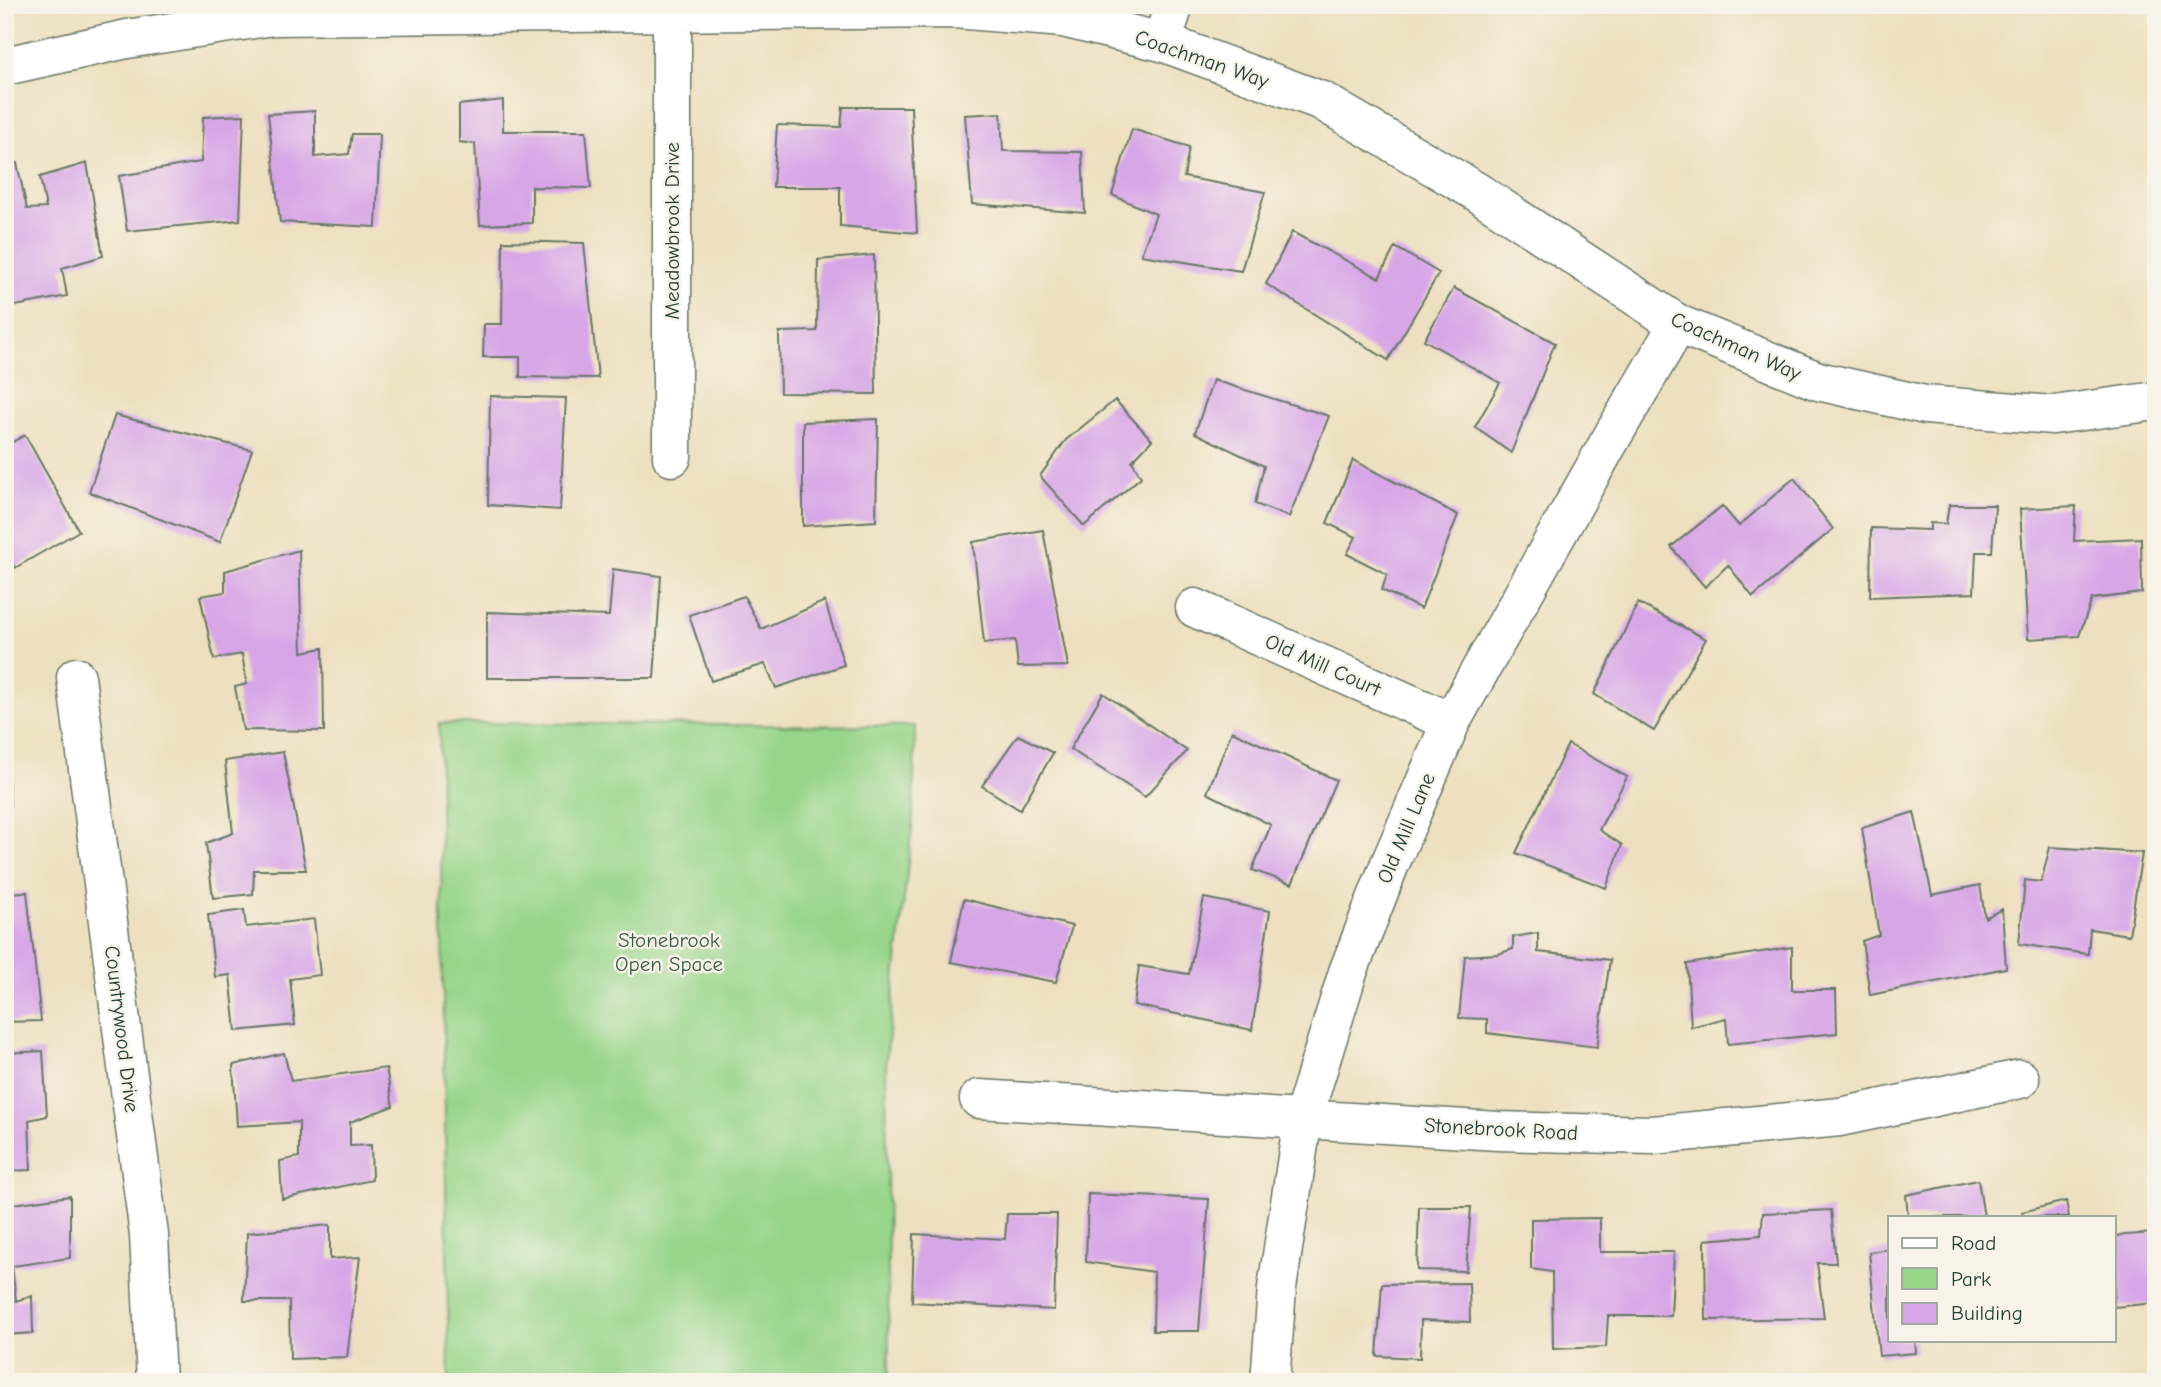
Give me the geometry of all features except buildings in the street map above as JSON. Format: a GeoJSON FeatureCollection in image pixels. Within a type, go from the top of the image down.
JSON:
{"type":"FeatureCollection","features":[{"type":"Feature","properties":{"kind":"street"},"geometry":{"type":"LineString","coordinates":[[1162,42],[1174,5]]}},
{"type":"Feature","properties":{"kind":"street","name":"Coachman Way"},"geometry":{"type":"LineString","coordinates":[[5,66],[127,39],[273,16],[672,8],[954,9],[1063,18],[1162,42],[1322,101],[1477,192],[1678,324],[1818,381],[1925,405],[2053,415],[2156,401]]}},
{"type":"Feature","properties":{"kind":"street","name":"Meadowbrook Drive"},"geometry":{"type":"LineString","coordinates":[[672,8],[672,457]]}},
{"type":"Feature","properties":{"kind":"street","name":"Old Mill Lane"},"geometry":{"type":"LineString","coordinates":[[1270,1382],[1277,1288],[1303,1118],[1348,972],[1389,866],[1451,722],[1678,324]]}},
{"type":"Feature","properties":{"kind":"street","name":"Old Mill Court"},"geometry":{"type":"LineString","coordinates":[[1195,608],[1451,722]]}},
{"type":"Feature","properties":{"kind":"street","name":"Countrywood Drive"},"geometry":{"type":"LineString","coordinates":[[76,677],[149,1235],[156,1382]]}},
{"type":"Feature","properties":{"kind":"street","name":"Stonebrook Road"},"geometry":{"type":"LineString","coordinates":[[979,1099],[1498,1131],[1653,1135],[1840,1117],[2020,1079]]}},
{"type":"Feature","properties":{"kind":"green space","name":"Stonebrook Open Space"},"geometry":{"type":"Polygon","coordinates":[[[439,723],[915,726],[913,818],[886,1061],[889,1382],[449,1382],[439,723]]]}}]}
